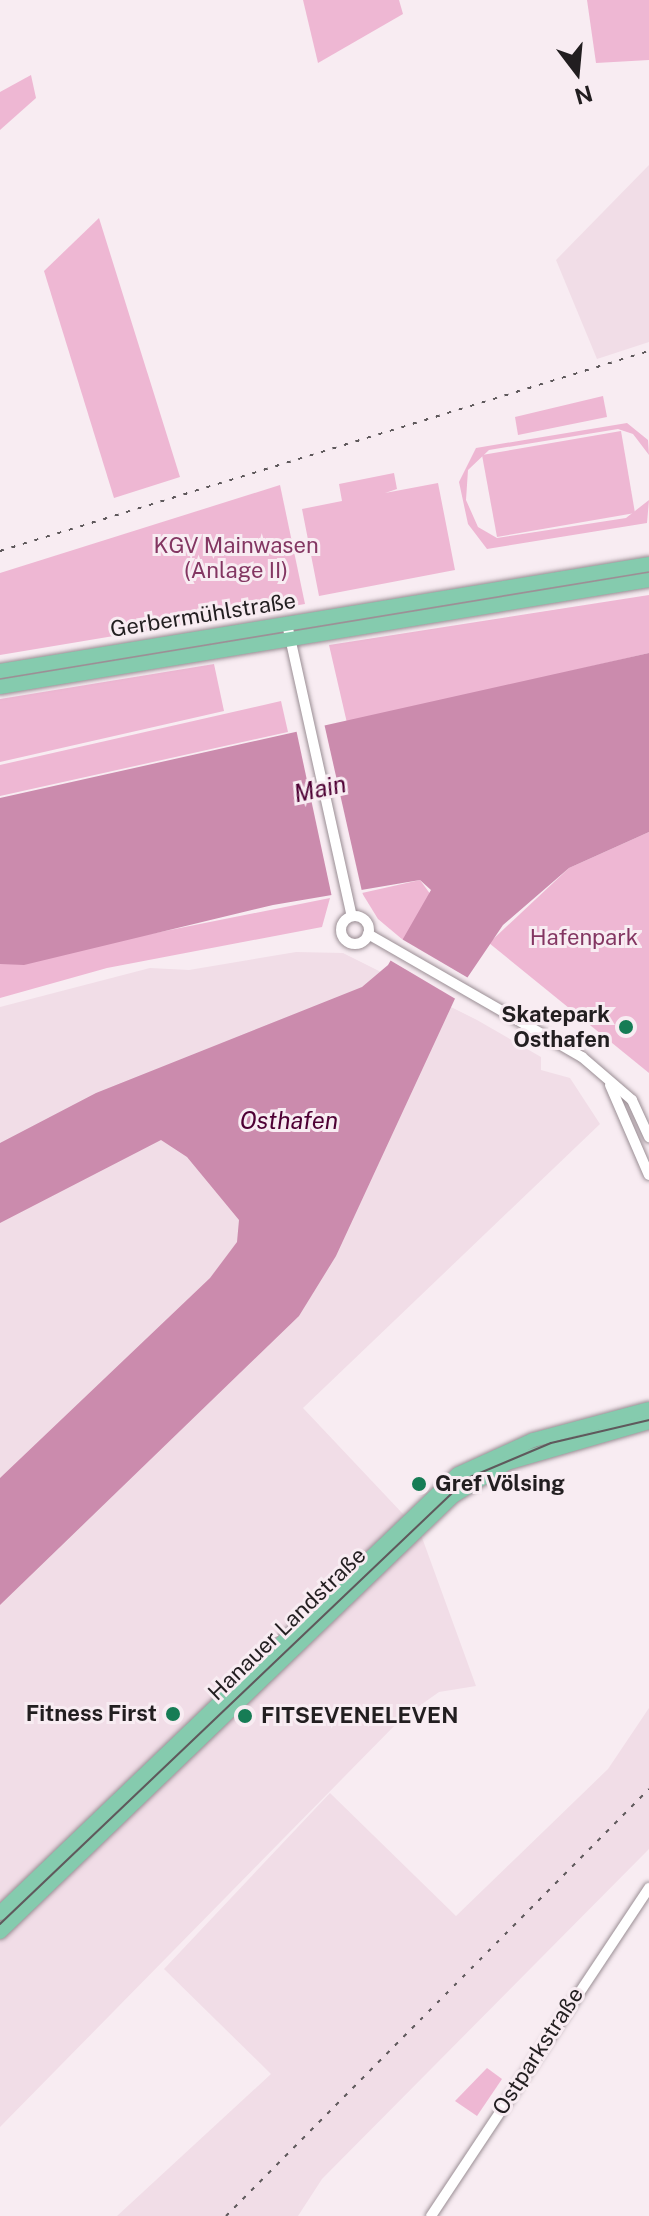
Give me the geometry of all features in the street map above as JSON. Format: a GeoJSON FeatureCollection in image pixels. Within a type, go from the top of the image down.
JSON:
{"type":"FeatureCollection","features":[{"type":"Feature","properties":{"kind":"main road","name":"Gerbermühlstraße"},"geometry":{"type":"LineString","coordinates":[[0,687],[649,564]]}},
{"type":"Feature","properties":{"kind":"main road","name":"Gerbermühlstraße"},"geometry":{"type":"LineString","coordinates":[[0,671],[649,580]]}},
{"type":"Feature","properties":{"kind":"main road","name":"Hanauer Landstraße"},"geometry":{"type":"LineString","coordinates":[[0,1932],[478,1472],[649,1409]]}},
{"type":"Feature","properties":{"kind":"main road","name":"Hanauer Landstraße"},"geometry":{"type":"LineString","coordinates":[[0,1913],[458,1474],[478,1472],[552,1447],[649,1422]]}},
{"type":"Feature","properties":{"kind":"main road"},"geometry":{"type":"LineString","coordinates":[[390,1536],[414,1533],[419,1509]]}},
{"type":"Feature","properties":{"kind":"street"},"geometry":{"type":"LineString","coordinates":[[288,631],[352,916]]}},
{"type":"Feature","properties":{"kind":"street"},"geometry":{"type":"LineString","coordinates":[[352,916],[367,922],[368,934],[360,943],[344,939],[342,923],[352,916]]}},
{"type":"Feature","properties":{"kind":"street"},"geometry":{"type":"LineString","coordinates":[[368,934],[490,1004],[608,1080],[632,1100],[649,1137]]}},
{"type":"Feature","properties":{"kind":"street"},"geometry":{"type":"LineString","coordinates":[[608,1080],[649,1175]]}},
{"type":"Feature","properties":{"kind":"street","name":"Ostparkstraße"},"geometry":{"type":"LineString","coordinates":[[431,2216],[649,1888]]}},
{"type":"Feature","properties":{"kind":"shaded area"},"geometry":{"type":"Polygon","coordinates":[[[649,165],[649,342],[597,359],[556,260],[649,165]]]}},
{"type":"Feature","properties":{"kind":"shaded area","name":"Osthafen"},"geometry":{"type":"Polygon","coordinates":[[[296,952],[343,953],[477,1020],[541,1057],[541,1070],[570,1078],[600,1124],[303,1408],[420,1532],[476,1686],[439,1692],[401,1719],[0,2127],[0,1007],[150,968],[189,970],[296,952]]]}},
{"type":"Feature","properties":{"kind":"shaded area"},"geometry":{"type":"Polygon","coordinates":[[[649,1708],[649,1849],[322,2179],[298,2216],[117,2216],[271,2074],[164,1969],[330,1793],[456,1916],[608,1769],[649,1708]]]}},
{"type":"Feature","properties":{"kind":"green space"},"geometry":{"type":"Polygon","coordinates":[[[303,0],[399,0],[403,14],[318,63],[303,0]]]}},
{"type":"Feature","properties":{"kind":"green space"},"geometry":{"type":"Polygon","coordinates":[[[587,0],[649,0],[649,60],[596,63],[587,0]]]}},
{"type":"Feature","properties":{"kind":"green space"},"geometry":{"type":"Polygon","coordinates":[[[31,75],[36,98],[0,130],[0,92],[31,75]]]}},
{"type":"Feature","properties":{"kind":"green space"},"geometry":{"type":"Polygon","coordinates":[[[99,218],[180,477],[114,498],[44,271],[99,218]]]}},
{"type":"Feature","properties":{"kind":"green space"},"geometry":{"type":"Polygon","coordinates":[[[603,396],[607,417],[518,435],[515,417],[603,396]]]}},
{"type":"Feature","properties":{"kind":"green space"},"geometry":{"type":"Polygon","coordinates":[[[627,423],[648,440],[649,455],[633,434],[618,429],[489,450],[468,470],[466,500],[478,527],[497,538],[626,518],[649,500],[647,523],[487,549],[468,524],[459,482],[476,448],[627,423]]]}},
{"type":"Feature","properties":{"kind":"green space"},"geometry":{"type":"Polygon","coordinates":[[[621,431],[635,513],[497,537],[482,455],[621,431]]]}},
{"type":"Feature","properties":{"kind":"green space"},"geometry":{"type":"Polygon","coordinates":[[[394,473],[397,489],[385,493],[438,483],[455,570],[319,596],[302,509],[342,501],[339,484],[394,473]]]}},
{"type":"Feature","properties":{"kind":"green space","name":"KGV Mainwasen (Anlage II)"},"geometry":{"type":"Polygon","coordinates":[[[280,485],[305,604],[0,655],[0,573],[280,485]]]}},
{"type":"Feature","properties":{"kind":"green space"},"geometry":{"type":"Polygon","coordinates":[[[649,595],[649,653],[347,723],[329,645],[649,595]]]}},
{"type":"Feature","properties":{"kind":"green space"},"geometry":{"type":"Polygon","coordinates":[[[214,664],[224,711],[0,762],[0,699],[214,664]]]}},
{"type":"Feature","properties":{"kind":"green space"},"geometry":{"type":"Polygon","coordinates":[[[281,701],[288,732],[0,796],[0,765],[281,701]]]}},
{"type":"Feature","properties":{"kind":"green space","name":"Hafenpark"},"geometry":{"type":"Polygon","coordinates":[[[649,832],[649,1073],[489,943],[569,868],[649,832]]]}},
{"type":"Feature","properties":{"kind":"green space"},"geometry":{"type":"Polygon","coordinates":[[[420,880],[431,895],[403,940],[378,919],[362,893],[420,880]]]}},
{"type":"Feature","properties":{"kind":"green space"},"geometry":{"type":"Polygon","coordinates":[[[330,898],[322,927],[107,968],[0,998],[0,964],[330,898]]]}},
{"type":"Feature","properties":{"kind":"green space"},"geometry":{"type":"Polygon","coordinates":[[[487,2068],[502,2079],[477,2116],[455,2101],[487,2068]]]}},
{"type":"Feature","properties":{"kind":"water","name":"Main"},"geometry":{"type":"Polygon","coordinates":[[[649,653],[649,832],[569,868],[503,925],[459,990],[336,1256],[299,1316],[0,1605],[0,1478],[210,1278],[237,1242],[239,1220],[187,1157],[161,1140],[0,1223],[0,1143],[96,1093],[362,987],[388,965],[431,890],[420,880],[273,905],[24,965],[0,964],[0,798],[649,653]]]}},
{"type":"Feature","properties":{"kind":"pier"},"geometry":{"type":"Polygon","coordinates":[[[324,723],[363,896],[333,902],[296,729],[324,723]]]}},
{"type":"Feature","properties":{"kind":"pier"},"geometry":{"type":"Polygon","coordinates":[[[400,938],[470,979],[459,1001],[388,959],[400,938]]]}},
{"type":"Feature","properties":{"kind":"tram line"},"geometry":{"type":"LineString","coordinates":[[0,1924],[468,1478],[551,1443],[649,1420]]}},
{"type":"Feature","properties":{"kind":"railway"},"geometry":{"type":"LineString","coordinates":[[0,551],[649,351]]}},
{"type":"Feature","properties":{"kind":"railway"},"geometry":{"type":"LineString","coordinates":[[226,2216],[649,1789]]}},
{"type":"Feature","properties":{"kind":"place","name":"Skatepark Osthafen"},"geometry":{"type":"Point","coordinates":[626,1027]}},
{"type":"Feature","properties":{"kind":"place","name":"Gref Völsing"},"geometry":{"type":"Point","coordinates":[419,1484]}},
{"type":"Feature","properties":{"kind":"place","name":"Fitness First"},"geometry":{"type":"Point","coordinates":[173,1714]}},
{"type":"Feature","properties":{"kind":"place","name":"FITSEVENELEVEN"},"geometry":{"type":"Point","coordinates":[245,1716]}}]}
